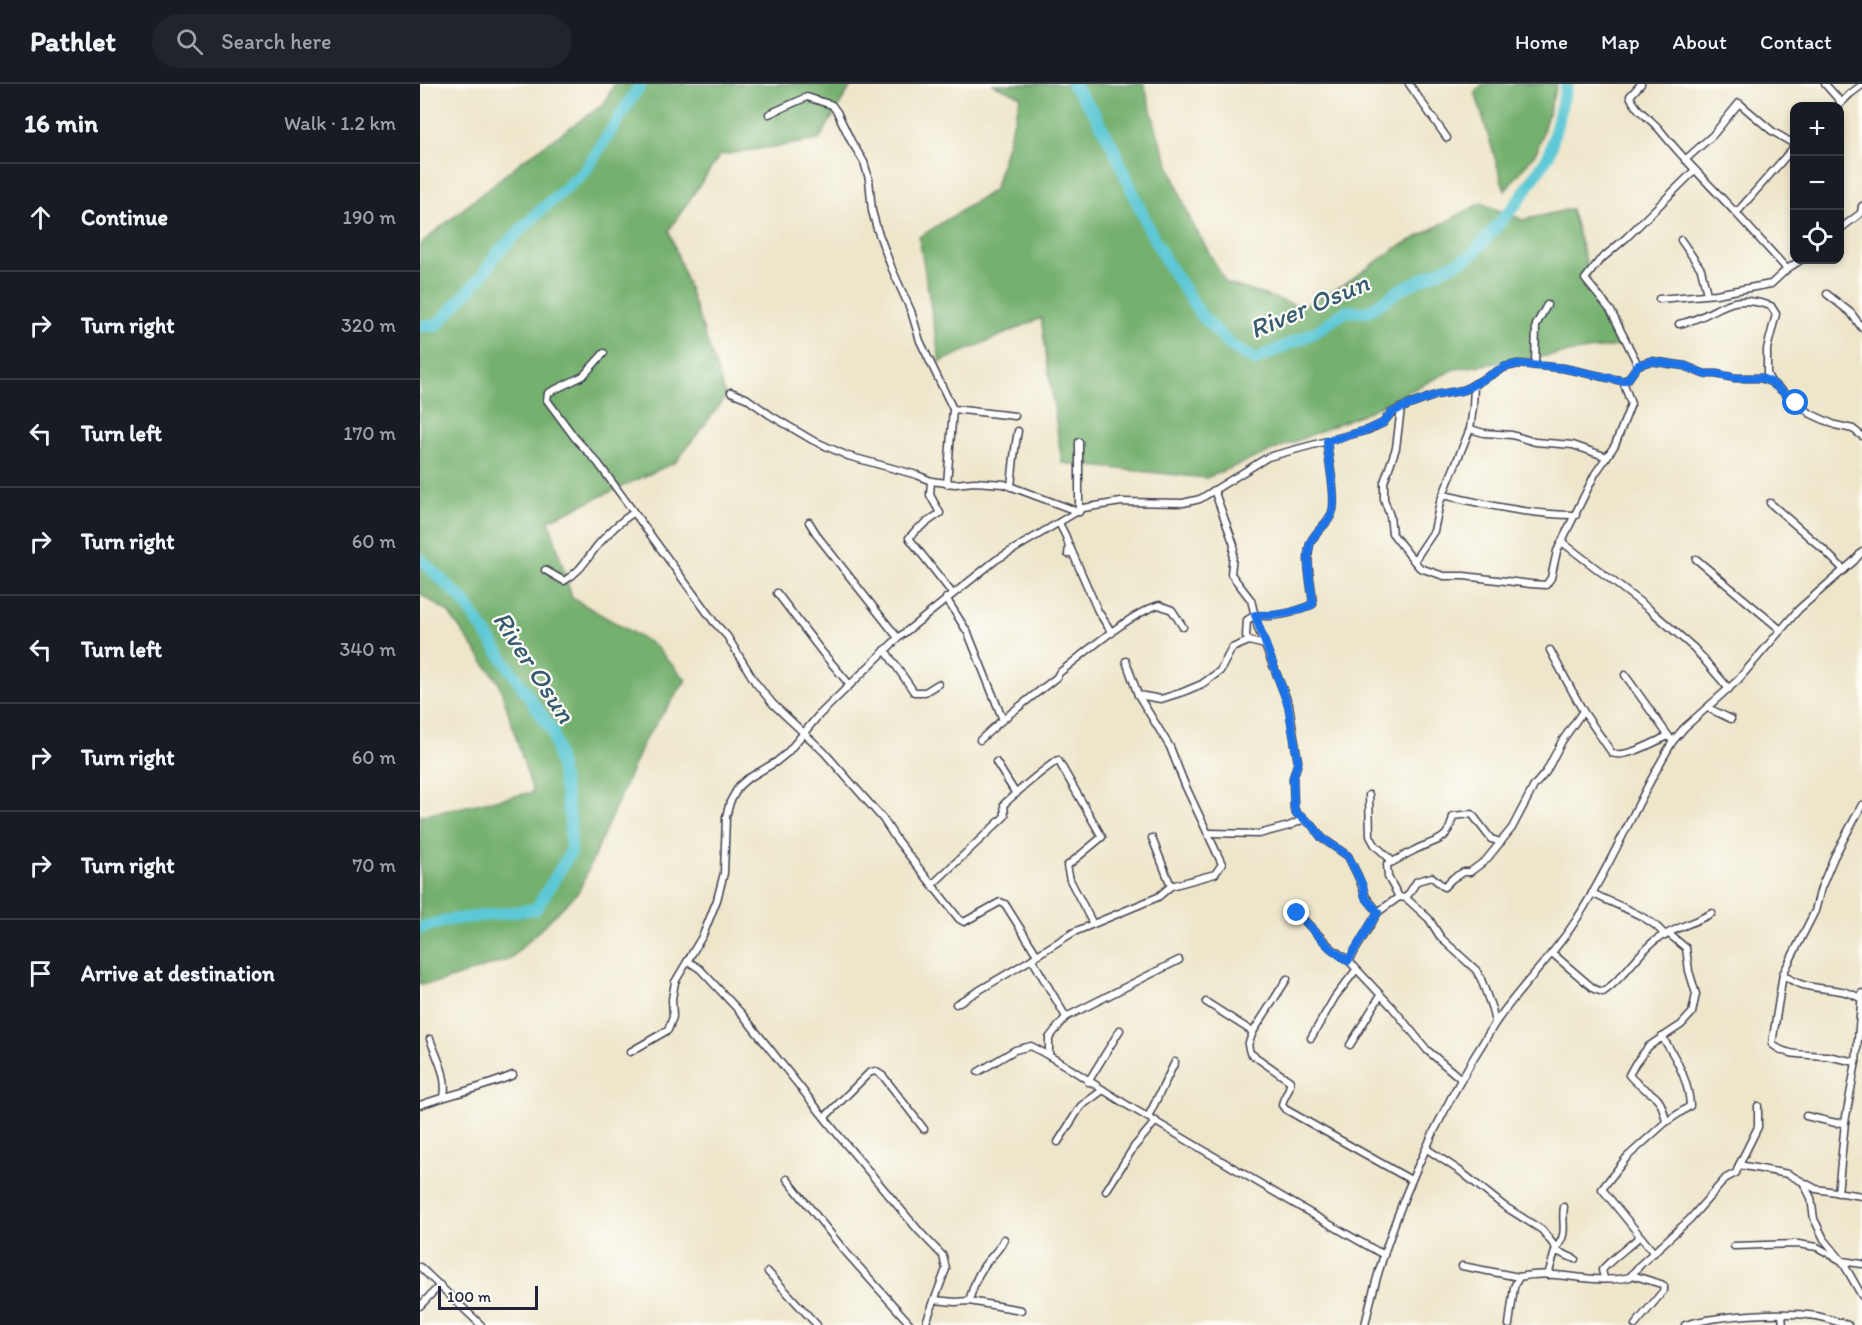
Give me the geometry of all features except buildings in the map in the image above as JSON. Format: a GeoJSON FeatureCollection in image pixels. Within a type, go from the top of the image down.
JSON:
{"type":"FeatureCollection","features":[{"type":"Feature","properties":{"kind":"street"},"geometry":{"type":"LineString","coordinates":[[1409,84],[1447,138]]}},
{"type":"Feature","properties":{"kind":"street"},"geometry":{"type":"LineString","coordinates":[[1641,84],[1629,96],[1633,104],[1787,269]]}},
{"type":"Feature","properties":{"kind":"street"},"geometry":{"type":"LineString","coordinates":[[1825,84],[1838,102]]}},
{"type":"Feature","properties":{"kind":"street"},"geometry":{"type":"LineString","coordinates":[[1842,102],[1862,85]]}},
{"type":"Feature","properties":{"kind":"street"},"geometry":{"type":"LineString","coordinates":[[769,114],[807,97],[832,105],[864,162],[877,229],[911,310],[920,341],[952,409],[947,484]]}},
{"type":"Feature","properties":{"kind":"street"},"geometry":{"type":"LineString","coordinates":[[1685,160],[1713,135],[1738,102],[1772,131],[1790,142]]}},
{"type":"Feature","properties":{"kind":"street"},"geometry":{"type":"LineString","coordinates":[[1735,212],[1790,150]]}},
{"type":"Feature","properties":{"kind":"street"},"geometry":{"type":"LineString","coordinates":[[1638,365],[1611,311],[1585,279],[1599,261],[1626,238],[1695,170]]}},
{"type":"Feature","properties":{"kind":"street"},"geometry":{"type":"LineString","coordinates":[[1844,225],[1861,213],[1861,210]]}},
{"type":"Feature","properties":{"kind":"street"},"geometry":{"type":"LineString","coordinates":[[1681,240],[1701,269],[1707,294]]}},
{"type":"Feature","properties":{"kind":"street"},"geometry":{"type":"LineString","coordinates":[[1659,299],[1716,294],[1771,284],[1795,264]]}},
{"type":"Feature","properties":{"kind":"street"},"geometry":{"type":"LineString","coordinates":[[1827,294],[1859,317],[1862,328]]}},
{"type":"Feature","properties":{"kind":"street"},"geometry":{"type":"LineString","coordinates":[[1679,324],[1698,319],[1729,303],[1749,300],[1771,306],[1776,314],[1767,349],[1767,374],[1771,382]]}},
{"type":"Feature","properties":{"kind":"street"},"geometry":{"type":"LineString","coordinates":[[1535,365],[1536,325],[1547,304]]}},
{"type":"Feature","properties":{"kind":"street"},"geometry":{"type":"LineString","coordinates":[[604,353],[583,376],[546,396],[557,414],[586,452],[598,463],[714,622],[727,636],[755,682],[773,704],[805,733],[883,819],[959,919],[964,922],[994,904],[1000,902],[1005,904],[1066,1017]]}},
{"type":"Feature","properties":{"kind":"street"},"geometry":{"type":"LineString","coordinates":[[630,1052],[668,1030],[673,1017],[672,999],[675,982],[702,935],[717,900],[724,873],[726,817],[730,802],[739,786],[776,762],[805,733],[818,716],[885,650],[952,593],[996,560],[1083,508],[1121,502],[1183,503],[1200,499],[1268,457],[1368,430],[1383,423],[1391,413],[1401,408],[1436,395],[1464,390],[1505,367],[1518,364],[1598,375],[1623,381],[1628,379],[1638,365],[1651,361],[1685,366],[1704,374],[1735,378],[1761,378],[1771,382],[1811,414],[1835,425],[1853,429],[1862,436]]}},
{"type":"Feature","properties":{"kind":"street"},"geometry":{"type":"LineString","coordinates":[[1401,408],[1396,448],[1384,482],[1384,498],[1390,516],[1392,533],[1414,561],[1420,568],[1444,576],[1546,585],[1551,578],[1553,563],[1562,542],[1595,474],[1615,445],[1631,404],[1623,381]]}},
{"type":"Feature","properties":{"kind":"street"},"geometry":{"type":"LineString","coordinates":[[1414,561],[1434,531],[1444,495],[1470,429],[1474,384]]}},
{"type":"Feature","properties":{"kind":"street"},"geometry":{"type":"LineString","coordinates":[[731,392],[746,398],[770,415],[821,444],[848,456],[917,475],[931,482],[1004,484],[1079,512]]}},
{"type":"Feature","properties":{"kind":"street"},"geometry":{"type":"LineString","coordinates":[[952,409],[1007,417],[1015,416]]}},
{"type":"Feature","properties":{"kind":"street"},"geometry":{"type":"LineString","coordinates":[[1470,429],[1484,433],[1512,435],[1535,442],[1573,445],[1607,457]]}},
{"type":"Feature","properties":{"kind":"street"},"geometry":{"type":"LineString","coordinates":[[1011,487],[1013,453],[1018,431]]}},
{"type":"Feature","properties":{"kind":"street"},"geometry":{"type":"LineString","coordinates":[[1249,641],[1246,636],[1247,620],[1255,615],[1286,614],[1300,611],[1313,604],[1309,560],[1310,543],[1332,513],[1335,496],[1328,465],[1327,441]]}},
{"type":"Feature","properties":{"kind":"street"},"geometry":{"type":"LineString","coordinates":[[1079,442],[1079,512]]}},
{"type":"Feature","properties":{"kind":"street"},"geometry":{"type":"LineString","coordinates":[[931,482],[930,495],[940,513],[916,530],[909,538],[952,593]]}},
{"type":"Feature","properties":{"kind":"street"},"geometry":{"type":"LineString","coordinates":[[1214,490],[1234,545],[1231,574],[1251,600],[1288,705],[1298,762],[1293,778],[1292,801],[1296,813],[1312,825],[1322,838],[1348,856],[1363,886],[1365,897],[1378,912]]}},
{"type":"Feature","properties":{"kind":"street"},"geometry":{"type":"LineString","coordinates":[[1444,495],[1527,512],[1576,515]]}},
{"type":"Feature","properties":{"kind":"street"},"geometry":{"type":"LineString","coordinates":[[1770,503],[1844,570]]}},
{"type":"Feature","properties":{"kind":"street"},"geometry":{"type":"LineString","coordinates":[[545,570],[564,581],[573,576],[621,520],[633,513]]}},
{"type":"Feature","properties":{"kind":"street"},"geometry":{"type":"LineString","coordinates":[[809,522],[819,538],[898,638]]}},
{"type":"Feature","properties":{"kind":"street"},"geometry":{"type":"LineString","coordinates":[[1059,523],[1069,551],[1098,611],[1112,633]]}},
{"type":"Feature","properties":{"kind":"street"},"geometry":{"type":"LineString","coordinates":[[1562,542],[1649,609],[1694,648],[1729,689]]}},
{"type":"Feature","properties":{"kind":"street"},"geometry":{"type":"LineString","coordinates":[[1365,1325],[1384,1255],[1411,1180],[1461,1079],[1495,1023],[1576,921],[1674,741],[1684,728],[1729,689],[1800,609],[1862,552]]}},
{"type":"Feature","properties":{"kind":"street"},"geometry":{"type":"LineString","coordinates":[[1696,559],[1781,630]]}},
{"type":"Feature","properties":{"kind":"street"},"geometry":{"type":"LineString","coordinates":[[777,592],[850,685]]}},
{"type":"Feature","properties":{"kind":"street"},"geometry":{"type":"LineString","coordinates":[[946,598],[968,633],[1003,720]]}},
{"type":"Feature","properties":{"kind":"street"},"geometry":{"type":"LineString","coordinates":[[980,740],[1112,633],[1150,607],[1159,605],[1172,610],[1183,627]]}},
{"type":"Feature","properties":{"kind":"street"},"geometry":{"type":"LineString","coordinates":[[1138,695],[1161,699],[1202,684],[1220,671],[1232,648],[1249,641],[1265,645]]}},
{"type":"Feature","properties":{"kind":"street"},"geometry":{"type":"LineString","coordinates":[[885,650],[914,692],[926,692],[938,684]]}},
{"type":"Feature","properties":{"kind":"street"},"geometry":{"type":"LineString","coordinates":[[1550,650],[1583,711],[1612,753],[1617,756],[1631,752],[1668,736]]}},
{"type":"Feature","properties":{"kind":"street"},"geometry":{"type":"LineString","coordinates":[[956,1004],[1074,932],[1158,897],[1171,886],[1215,874],[1222,864],[1170,747],[1138,695],[1126,661]]}},
{"type":"Feature","properties":{"kind":"street"},"geometry":{"type":"LineString","coordinates":[[1625,675],[1668,736],[1674,741]]}},
{"type":"Feature","properties":{"kind":"street"},"geometry":{"type":"LineString","coordinates":[[1708,708],[1731,719]]}},
{"type":"Feature","properties":{"kind":"street"},"geometry":{"type":"LineString","coordinates":[[1348,961],[1378,912],[1403,897],[1417,881],[1432,877],[1444,887],[1454,878],[1464,872],[1470,872],[1486,860],[1512,828],[1534,786],[1546,772],[1562,741],[1583,711]]}},
{"type":"Feature","properties":{"kind":"street"},"geometry":{"type":"LineString","coordinates":[[933,884],[1005,816],[1004,804],[1026,787],[1039,772],[1058,760],[1102,837],[1067,866],[1070,880],[1093,924]]}},
{"type":"Feature","properties":{"kind":"street"},"geometry":{"type":"LineString","coordinates":[[996,762],[1016,794]]}},
{"type":"Feature","properties":{"kind":"street"},"geometry":{"type":"LineString","coordinates":[[1369,795],[1370,836],[1375,845],[1393,862]]}},
{"type":"Feature","properties":{"kind":"street"},"geometry":{"type":"LineString","coordinates":[[1856,1062],[1829,1056],[1785,1052],[1772,1044],[1783,974],[1815,911],[1821,888],[1834,857],[1862,805]]}},
{"type":"Feature","properties":{"kind":"street"},"geometry":{"type":"LineString","coordinates":[[1495,1023],[1492,1009],[1476,970],[1441,938],[1430,919],[1403,897],[1388,877],[1388,864],[1414,850],[1440,841],[1451,826],[1453,816],[1472,814],[1491,839],[1501,842]]}},
{"type":"Feature","properties":{"kind":"street"},"geometry":{"type":"LineString","coordinates":[[1208,832],[1259,834],[1289,826],[1304,819]]}},
{"type":"Feature","properties":{"kind":"street"},"geometry":{"type":"LineString","coordinates":[[1152,838],[1171,886]]}},
{"type":"Feature","properties":{"kind":"street"},"geometry":{"type":"LineString","coordinates":[[1592,893],[1646,919],[1686,948],[1689,971],[1696,994],[1692,1013],[1681,1025],[1649,1046],[1629,1075],[1646,1090],[1654,1093],[1663,1105],[1666,1122]]}},
{"type":"Feature","properties":{"kind":"street"},"geometry":{"type":"LineString","coordinates":[[1297,913],[1330,948],[1348,961],[1427,1050],[1461,1079]]}},
{"type":"Feature","properties":{"kind":"street"},"geometry":{"type":"LineString","coordinates":[[1552,953],[1594,989],[1603,992],[1613,986],[1624,971],[1655,940],[1712,913]]}},
{"type":"Feature","properties":{"kind":"street"},"geometry":{"type":"LineString","coordinates":[[1049,1056],[1049,1038],[1066,1017],[1179,960]]}},
{"type":"Feature","properties":{"kind":"street"},"geometry":{"type":"LineString","coordinates":[[688,961],[700,969],[718,987],[919,1231],[943,1256],[946,1269],[925,1325]]}},
{"type":"Feature","properties":{"kind":"street"},"geometry":{"type":"LineString","coordinates":[[1311,1038],[1335,997],[1356,970]]}},
{"type":"Feature","properties":{"kind":"street"},"geometry":{"type":"LineString","coordinates":[[1783,974],[1802,986],[1861,995],[1856,1062],[1845,1122],[1838,1193]]}},
{"type":"Feature","properties":{"kind":"street"},"geometry":{"type":"LineString","coordinates":[[1287,978],[1253,1032],[1248,1045],[1250,1053],[1290,1082],[1291,1087],[1282,1105],[1285,1109],[1411,1180]]}},
{"type":"Feature","properties":{"kind":"street"},"geometry":{"type":"LineString","coordinates":[[1350,1045],[1380,996]]}},
{"type":"Feature","properties":{"kind":"street"},"geometry":{"type":"LineString","coordinates":[[1206,1002],[1253,1032]]}},
{"type":"Feature","properties":{"kind":"street"},"geometry":{"type":"LineString","coordinates":[[1088,1082],[1120,1030]]}},
{"type":"Feature","properties":{"kind":"street"},"geometry":{"type":"LineString","coordinates":[[1654,1253],[1602,1189],[1627,1157],[1666,1122],[1690,1106],[1683,1074],[1662,1037]]}},
{"type":"Feature","properties":{"kind":"street"},"geometry":{"type":"LineString","coordinates":[[430,1040],[444,1074],[446,1087],[444,1097]]}},
{"type":"Feature","properties":{"kind":"street"},"geometry":{"type":"LineString","coordinates":[[978,1072],[1022,1047],[1031,1046],[1309,1213],[1384,1255]]}},
{"type":"Feature","properties":{"kind":"street"},"geometry":{"type":"LineString","coordinates":[[1148,1117],[1175,1062]]}},
{"type":"Feature","properties":{"kind":"street"},"geometry":{"type":"LineString","coordinates":[[825,1117],[869,1073],[875,1071],[883,1076],[924,1129]]}},
{"type":"Feature","properties":{"kind":"street"},"geometry":{"type":"LineString","coordinates":[[420,1105],[484,1087],[513,1075]]}},
{"type":"Feature","properties":{"kind":"street"},"geometry":{"type":"LineString","coordinates":[[1058,1142],[1081,1106],[1102,1090]]}},
{"type":"Feature","properties":{"kind":"street"},"geometry":{"type":"LineString","coordinates":[[1462,1266],[1519,1277],[1548,1275],[1626,1278],[1632,1275],[1690,1219],[1726,1179],[1736,1173],[1758,1127],[1758,1106]]}},
{"type":"Feature","properties":{"kind":"street"},"geometry":{"type":"LineString","coordinates":[[1806,1116],[1836,1123],[1845,1122]]}},
{"type":"Feature","properties":{"kind":"street"},"geometry":{"type":"LineString","coordinates":[[1106,1191],[1134,1147],[1156,1121]]}},
{"type":"Feature","properties":{"kind":"street"},"geometry":{"type":"LineString","coordinates":[[1427,1149],[1460,1171],[1504,1206],[1542,1230],[1556,1250],[1575,1259]]}},
{"type":"Feature","properties":{"kind":"street"},"geometry":{"type":"LineString","coordinates":[[1738,1166],[1788,1174],[1816,1189],[1862,1196]]}},
{"type":"Feature","properties":{"kind":"street"},"geometry":{"type":"LineString","coordinates":[[787,1179],[836,1241],[911,1325]]}},
{"type":"Feature","properties":{"kind":"street"},"geometry":{"type":"LineString","coordinates":[[1804,1183],[1811,1198],[1814,1219],[1824,1239],[1842,1261],[1862,1296]]}},
{"type":"Feature","properties":{"kind":"street"},"geometry":{"type":"LineString","coordinates":[[1811,1198],[1816,1189]]}},
{"type":"Feature","properties":{"kind":"street"},"geometry":{"type":"LineString","coordinates":[[1548,1275],[1565,1231],[1564,1207]]}},
{"type":"Feature","properties":{"kind":"street"},"geometry":{"type":"LineString","coordinates":[[1604,1278],[1602,1270],[1640,1236]]}},
{"type":"Feature","properties":{"kind":"street"},"geometry":{"type":"LineString","coordinates":[[969,1301],[975,1281],[986,1263],[1001,1247],[1004,1239]]}},
{"type":"Feature","properties":{"kind":"street"},"geometry":{"type":"LineString","coordinates":[[1734,1246],[1798,1244],[1817,1247],[1842,1261],[1862,1264]]}},
{"type":"Feature","properties":{"kind":"street"},"geometry":{"type":"LineString","coordinates":[[420,1267],[482,1325]]}},
{"type":"Feature","properties":{"kind":"street"},"geometry":{"type":"LineString","coordinates":[[768,1272],[817,1325]]}},
{"type":"Feature","properties":{"kind":"street"},"geometry":{"type":"LineString","coordinates":[[1632,1275],[1661,1284],[1664,1290],[1635,1325]]}},
{"type":"Feature","properties":{"kind":"street"},"geometry":{"type":"LineString","coordinates":[[1509,1325],[1514,1287],[1519,1277]]}},
{"type":"Feature","properties":{"kind":"street"},"geometry":{"type":"LineString","coordinates":[[420,1306],[440,1285]]}},
{"type":"Feature","properties":{"kind":"street"},"geometry":{"type":"LineString","coordinates":[[934,1300],[969,1301],[1021,1310]]}},
{"type":"Feature","properties":{"kind":"street"},"geometry":{"type":"LineString","coordinates":[[1782,1315],[1783,1325]]}},
{"type":"Feature","properties":{"kind":"street"},"geometry":{"type":"LineString","coordinates":[[1685,1325],[1729,1316],[1782,1315],[1818,1316],[1848,1325]]}},
{"type":"Feature","properties":{"kind":"street"},"geometry":{"type":"LineString","coordinates":[[1728,1325],[1729,1316]]}},
{"type":"Feature","properties":{"kind":"green space"},"geometry":{"type":"Polygon","coordinates":[[[614,84],[852,84],[819,140],[720,155],[669,230],[726,397],[676,462],[549,520],[572,598],[654,645],[686,680],[644,741],[579,891],[510,959],[437,983],[420,984],[420,816],[533,792],[499,683],[448,612],[420,594],[420,244],[523,160],[604,104],[614,84]]]}},
{"type":"Feature","properties":{"kind":"green space"},"geometry":{"type":"Polygon","coordinates":[[[992,84],[1144,84],[1159,138],[1189,217],[1226,283],[1302,307],[1343,285],[1395,249],[1481,203],[1523,220],[1571,209],[1586,262],[1593,300],[1624,345],[1455,369],[1367,412],[1206,478],[1062,463],[1041,318],[940,362],[919,237],[994,190],[1021,96],[992,84]]]}},
{"type":"Feature","properties":{"kind":"green space"},"geometry":{"type":"Polygon","coordinates":[[[1483,84],[1557,84],[1537,151],[1505,191],[1475,92],[1483,84]]]}},
{"type":"Feature","properties":{"kind":"waterway","name":"River Osun"},"geometry":{"type":"LineString","coordinates":[[420,326],[436,326],[483,275],[497,253],[585,171],[641,84]]}},
{"type":"Feature","properties":{"kind":"waterway","name":"River Osun"},"geometry":{"type":"LineString","coordinates":[[1072,84],[1093,111],[1114,149],[1149,229],[1167,263],[1201,315],[1230,345],[1255,360],[1317,331],[1346,311],[1367,312],[1403,288],[1471,256],[1520,199],[1549,155],[1567,84]]}},
{"type":"Feature","properties":{"kind":"waterway","name":"River Osun"},"geometry":{"type":"LineString","coordinates":[[420,559],[463,600],[553,732],[570,818],[571,852],[536,909],[449,920],[420,928]]}},
{"type":"Feature","properties":{"kind":"route"},"geometry":{"type":"LineString","coordinates":[[1297,913],[1330,948],[1348,961],[1378,912],[1365,897],[1363,886],[1348,856],[1322,838],[1312,825],[1296,813],[1292,801],[1293,778],[1298,762],[1296,742],[1288,705],[1255,615],[1286,614],[1300,611],[1313,604],[1309,560],[1310,543],[1332,513],[1335,496],[1328,465],[1327,441],[1368,430],[1383,423],[1391,413],[1401,408],[1436,395],[1464,390],[1505,367],[1518,364],[1563,368],[1623,381],[1628,379],[1638,365],[1651,361],[1685,366],[1704,374],[1735,378],[1761,378],[1771,382],[1796,403]]}}]}
